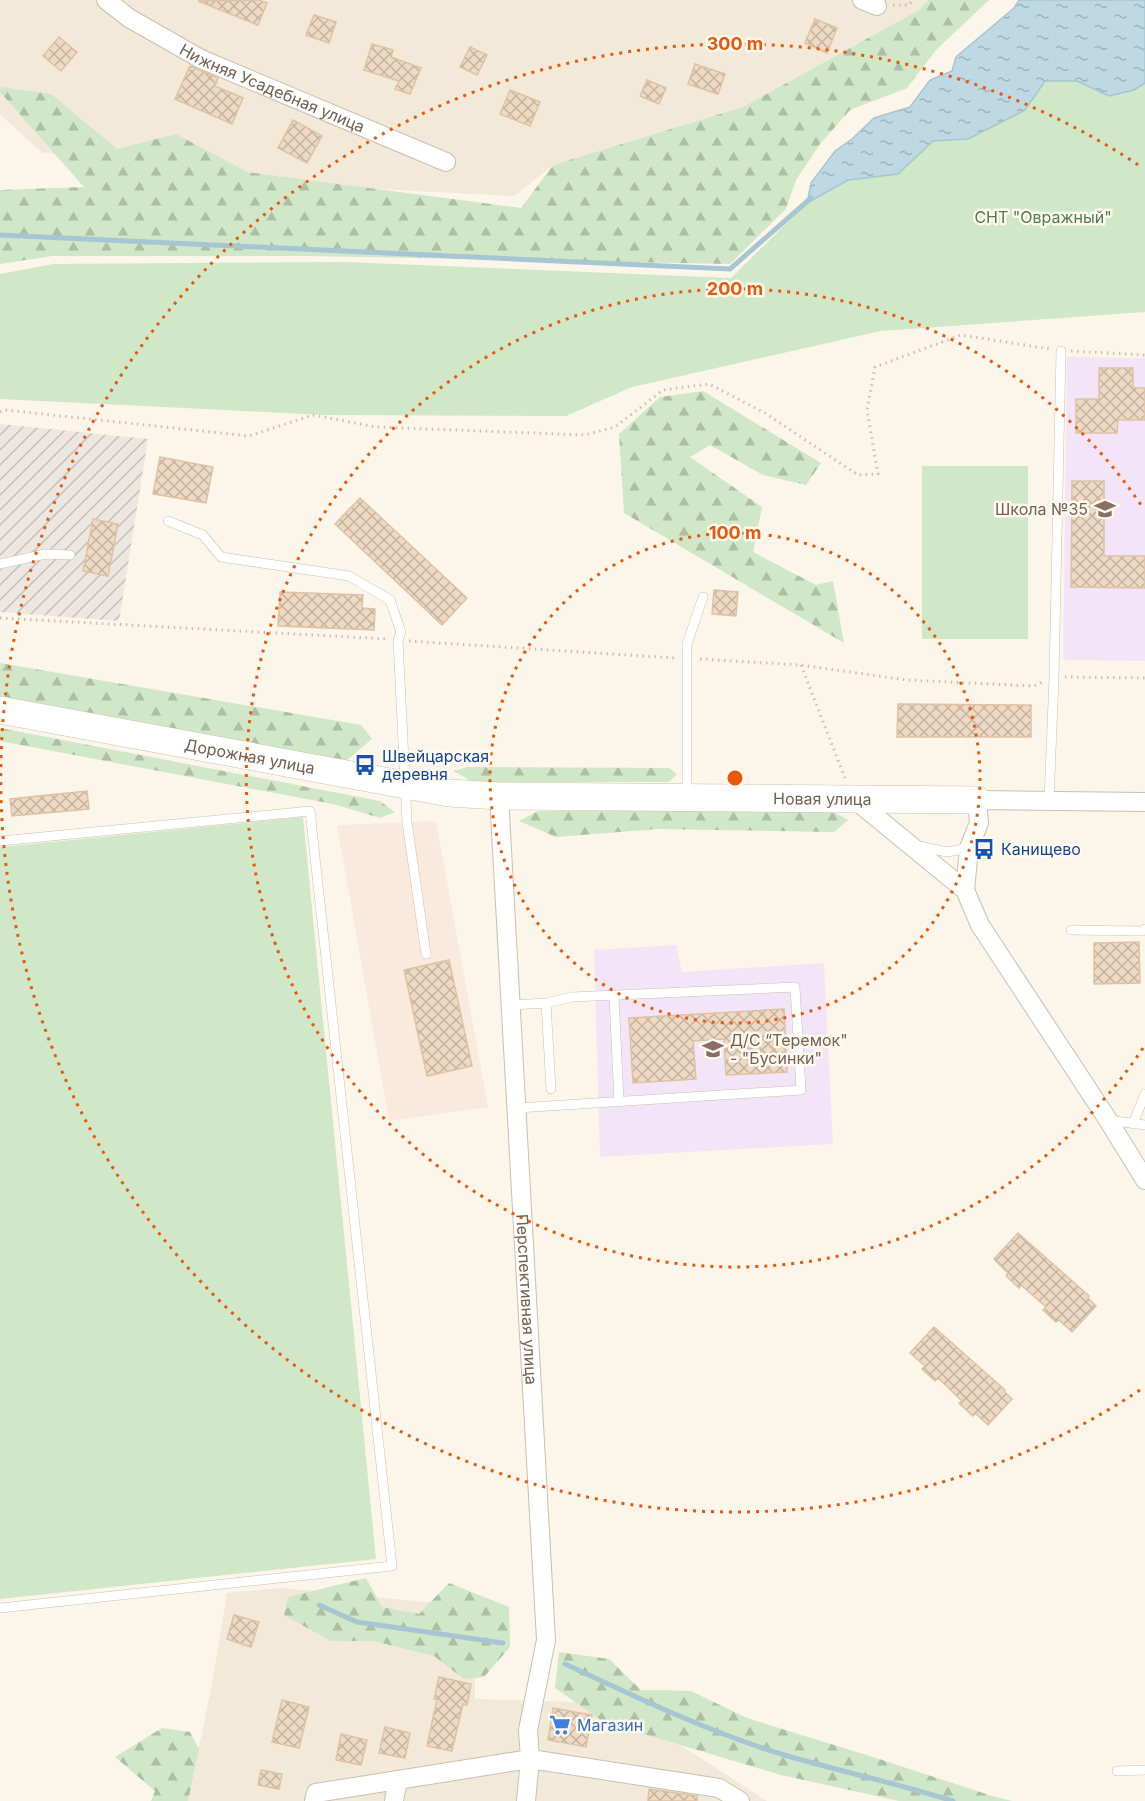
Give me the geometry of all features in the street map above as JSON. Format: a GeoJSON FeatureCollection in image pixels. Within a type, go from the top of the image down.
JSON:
{"type":"FeatureCollection","features":[{"type":"Feature","properties":{"kind":"street","name":"Нижняя Усадебная улица"},"geometry":{"type":"LineString","coordinates":[[106,0],[129,18],[201,59],[446,162]]}},
{"type":"Feature","properties":{"kind":"street","name":"Дорожная улица"},"geometry":{"type":"LineString","coordinates":[[0,710],[449,793],[500,796]]}},
{"type":"Feature","properties":{"kind":"street","name":"Новая улица"},"geometry":{"type":"LineString","coordinates":[[500,796],[1145,802]]}},
{"type":"Feature","properties":{"kind":"street","name":"Перспективная улица"},"geometry":{"type":"LineString","coordinates":[[500,796],[546,1640],[528,1730],[530,1759],[526,1801]]}},
{"type":"Feature","properties":{"kind":"street"},"geometry":{"type":"LineString","coordinates":[[854,799],[965,890],[980,925],[1145,1180]]}},
{"type":"Feature","properties":{"kind":"street"},"geometry":{"type":"LineString","coordinates":[[965,890],[969,848],[979,823],[977,800]]}},
{"type":"Feature","properties":{"kind":"street"},"geometry":{"type":"LineString","coordinates":[[314,1801],[316,1793],[530,1759],[703,1794],[719,1788],[740,1801]]}},
{"type":"Feature","properties":{"kind":"street"},"geometry":{"type":"LineString","coordinates":[[394,1801],[398,1780]]}},
{"type":"Feature","properties":{"kind":"lane"},"geometry":{"type":"LineString","coordinates":[[1049,801],[1061,351]]}},
{"type":"Feature","properties":{"kind":"lane"},"geometry":{"type":"LineString","coordinates":[[168,521],[203,535],[221,557],[349,576],[390,600],[401,632],[398,640],[407,822],[426,954]]}},
{"type":"Feature","properties":{"kind":"lane"},"geometry":{"type":"LineString","coordinates":[[0,564],[45,554],[70,555]]}},
{"type":"Feature","properties":{"kind":"lane"},"geometry":{"type":"LineString","coordinates":[[687,798],[687,644],[703,597]]}},
{"type":"Feature","properties":{"kind":"lane"},"geometry":{"type":"LineString","coordinates":[[0,841],[310,811],[392,1566],[0,1608]]}},
{"type":"Feature","properties":{"kind":"lane"},"geometry":{"type":"LineString","coordinates":[[911,845],[947,852],[969,848]]}},
{"type":"Feature","properties":{"kind":"lane"},"geometry":{"type":"LineString","coordinates":[[1071,930],[1142,931],[1145,929]]}},
{"type":"Feature","properties":{"kind":"lane"},"geometry":{"type":"LineString","coordinates":[[511,1005],[546,1003],[572,997],[795,987],[801,1090],[517,1108]]}},
{"type":"Feature","properties":{"kind":"lane"},"geometry":{"type":"LineString","coordinates":[[614,996],[619,1101]]}},
{"type":"Feature","properties":{"kind":"lane"},"geometry":{"type":"LineString","coordinates":[[546,1003],[551,1089]]}},
{"type":"Feature","properties":{"kind":"lane"},"geometry":{"type":"LineString","coordinates":[[1133,1124],[1145,1094]]}},
{"type":"Feature","properties":{"kind":"lane"},"geometry":{"type":"LineString","coordinates":[[1108,1120],[1145,1125]]}},
{"type":"Feature","properties":{"kind":"lane"},"geometry":{"type":"LineString","coordinates":[[1117,1771],[1145,1770]]}},
{"type":"Feature","properties":{"kind":"path"},"geometry":{"type":"LineString","coordinates":[[869,3],[909,5],[913,0]]}},
{"type":"Feature","properties":{"kind":"path"},"geometry":{"type":"LineString","coordinates":[[0,412],[5,410],[249,436],[314,415],[375,427],[585,435],[615,427],[663,390],[709,384],[765,413],[858,475],[878,474],[867,410],[874,367],[962,335],[1061,351],[1145,354]]}},
{"type":"Feature","properties":{"kind":"path"},"geometry":{"type":"LineString","coordinates":[[0,618],[801,665],[907,680],[1034,686],[1054,677],[1145,678]]}},
{"type":"Feature","properties":{"kind":"path"},"geometry":{"type":"LineString","coordinates":[[801,665],[854,799]]}},
{"type":"Feature","properties":{"kind":"shaded area"},"geometry":{"type":"Polygon","coordinates":[[[0,0],[928,0],[919,10],[743,107],[553,165],[514,196],[254,183],[41,152],[0,114],[0,0]]]}},
{"type":"Feature","properties":{"kind":"shaded area","name":"Школа №35"},"geometry":{"type":"Polygon","coordinates":[[[1067,357],[1145,358],[1145,661],[1063,660],[1067,357]]]}},
{"type":"Feature","properties":{"kind":"shaded area"},"geometry":{"type":"Polygon","coordinates":[[[0,424],[148,439],[119,621],[0,612],[0,424]]]}},
{"type":"Feature","properties":{"kind":"shaded area"},"geometry":{"type":"Polygon","coordinates":[[[436,821],[488,1107],[389,1121],[337,825],[436,821]]]}},
{"type":"Feature","properties":{"kind":"shaded area","name":"Д/С “Теремок\" - \"Бусинки\""},"geometry":{"type":"Polygon","coordinates":[[[676,945],[682,972],[824,963],[833,1144],[600,1157],[594,950],[676,945]]]}},
{"type":"Feature","properties":{"kind":"shaded area"},"geometry":{"type":"Polygon","coordinates":[[[282,1588],[475,1607],[475,1699],[615,1703],[767,1801],[188,1801],[211,1689],[227,1593],[282,1588]]]}},
{"type":"Feature","properties":{"kind":"green space"},"geometry":{"type":"Polygon","coordinates":[[[928,0],[989,0],[936,50],[907,88],[850,110],[820,144],[796,180],[786,209],[730,264],[309,256],[52,256],[0,264],[0,190],[84,187],[0,92],[0,87],[51,94],[117,149],[176,134],[247,172],[521,208],[553,165],[743,107],[919,10],[928,0]]]}},
{"type":"Feature","properties":{"kind":"green space","name":"СНТ \"Овражный\""},"geometry":{"type":"Polygon","coordinates":[[[1045,81],[1077,81],[1109,95],[1134,90],[1145,83],[1145,312],[881,331],[632,387],[566,416],[327,415],[0,399],[0,274],[53,264],[345,262],[731,278],[807,203],[848,180],[903,169],[933,141],[968,139],[1025,110],[1045,81]]]}},
{"type":"Feature","properties":{"kind":"green space"},"geometry":{"type":"Polygon","coordinates":[[[703,391],[821,463],[806,485],[763,475],[710,445],[690,457],[762,507],[753,552],[816,585],[833,581],[844,643],[624,513],[619,434],[660,397],[703,391]]]}},
{"type":"Feature","properties":{"kind":"green space"},"geometry":{"type":"Polygon","coordinates":[[[922,466],[1028,466],[1028,639],[922,639],[922,466]]]}},
{"type":"Feature","properties":{"kind":"green space"},"geometry":{"type":"Polygon","coordinates":[[[0,663],[361,725],[372,739],[345,762],[0,696],[0,663]]]}},
{"type":"Feature","properties":{"kind":"green space"},"geometry":{"type":"Polygon","coordinates":[[[0,728],[380,801],[395,812],[380,818],[333,804],[0,741],[0,728]]]}},
{"type":"Feature","properties":{"kind":"green space"},"geometry":{"type":"Polygon","coordinates":[[[467,767],[669,768],[677,774],[669,782],[472,782],[454,771],[467,767]]]}},
{"type":"Feature","properties":{"kind":"green space"},"geometry":{"type":"Polygon","coordinates":[[[538,811],[832,811],[848,820],[834,832],[658,829],[556,837],[519,821],[538,811]]]}},
{"type":"Feature","properties":{"kind":"green space"},"geometry":{"type":"Polygon","coordinates":[[[303,817],[376,1559],[0,1599],[0,847],[303,817]]]}},
{"type":"Feature","properties":{"kind":"green space"},"geometry":{"type":"Polygon","coordinates":[[[366,1578],[382,1607],[419,1614],[449,1583],[509,1607],[510,1647],[484,1677],[464,1679],[434,1656],[374,1641],[331,1641],[284,1615],[288,1597],[366,1578]]]}},
{"type":"Feature","properties":{"kind":"green space"},"geometry":{"type":"Polygon","coordinates":[[[559,1652],[609,1659],[641,1690],[691,1691],[747,1718],[1012,1801],[899,1801],[781,1775],[604,1722],[555,1688],[559,1652]]]}},
{"type":"Feature","properties":{"kind":"green space"},"geometry":{"type":"Polygon","coordinates":[[[162,1728],[190,1732],[199,1749],[188,1801],[151,1801],[155,1791],[115,1757],[162,1728]]]}},
{"type":"Feature","properties":{"kind":"water"},"geometry":{"type":"Polygon","coordinates":[[[1019,0],[1145,0],[1145,83],[1134,90],[1109,96],[1077,81],[1045,81],[1025,110],[968,139],[933,141],[898,174],[848,180],[807,203],[811,183],[835,151],[852,139],[874,118],[910,107],[930,80],[952,71],[956,57],[1014,8],[1019,0]]]}},
{"type":"Feature","properties":{"kind":"building"},"geometry":{"type":"Polygon","coordinates":[[[259,0],[267,3],[258,25],[198,1],[259,0]]]}},
{"type":"Feature","properties":{"kind":"building"},"geometry":{"type":"Polygon","coordinates":[[[314,15],[336,22],[329,43],[306,35],[314,15]]]}},
{"type":"Feature","properties":{"kind":"building"},"geometry":{"type":"Polygon","coordinates":[[[815,19],[837,28],[827,53],[805,43],[815,19]]]}},
{"type":"Feature","properties":{"kind":"building"},"geometry":{"type":"Polygon","coordinates":[[[59,37],[77,52],[61,71],[43,56],[59,37]]]}},
{"type":"Feature","properties":{"kind":"building"},"geometry":{"type":"Polygon","coordinates":[[[372,44],[393,50],[391,57],[421,68],[410,94],[395,89],[399,81],[364,70],[372,44]]]}},
{"type":"Feature","properties":{"kind":"building"},"geometry":{"type":"Polygon","coordinates":[[[470,47],[487,55],[477,75],[460,67],[470,47]]]}},
{"type":"Feature","properties":{"kind":"building"},"geometry":{"type":"Polygon","coordinates":[[[695,64],[725,74],[718,94],[688,84],[695,64]]]}},
{"type":"Feature","properties":{"kind":"building"},"geometry":{"type":"Polygon","coordinates":[[[190,66],[218,78],[215,86],[243,98],[232,124],[175,99],[190,66]]]}},
{"type":"Feature","properties":{"kind":"building"},"geometry":{"type":"Polygon","coordinates":[[[647,80],[666,88],[659,104],[640,96],[647,80]]]}},
{"type":"Feature","properties":{"kind":"building"},"geometry":{"type":"Polygon","coordinates":[[[510,90],[540,102],[530,126],[500,114],[510,90]]]}},
{"type":"Feature","properties":{"kind":"building"},"geometry":{"type":"Polygon","coordinates":[[[293,120],[322,136],[307,163],[278,148],[293,120]]]}},
{"type":"Feature","properties":{"kind":"building"},"geometry":{"type":"Polygon","coordinates":[[[1099,368],[1133,368],[1133,388],[1145,388],[1145,420],[1118,420],[1117,433],[1076,433],[1076,399],[1099,399],[1099,368]]]}},
{"type":"Feature","properties":{"kind":"building"},"geometry":{"type":"Polygon","coordinates":[[[160,457],[213,467],[206,503],[153,494],[160,457]]]}},
{"type":"Feature","properties":{"kind":"building"},"geometry":{"type":"Polygon","coordinates":[[[1072,481],[1104,481],[1104,556],[1145,556],[1145,588],[1071,587],[1072,481]]]}},
{"type":"Feature","properties":{"kind":"building"},"geometry":{"type":"Polygon","coordinates":[[[360,498],[467,598],[442,625],[335,524],[360,498]]]}},
{"type":"Feature","properties":{"kind":"building"},"geometry":{"type":"Polygon","coordinates":[[[93,519],[118,524],[108,576],[83,571],[93,519]]]}},
{"type":"Feature","properties":{"kind":"building"},"geometry":{"type":"Polygon","coordinates":[[[714,590],[738,592],[736,616],[712,614],[714,590]]]}},
{"type":"Feature","properties":{"kind":"building"},"geometry":{"type":"Polygon","coordinates":[[[280,592],[363,595],[362,608],[375,609],[374,630],[278,626],[280,592]]]}},
{"type":"Feature","properties":{"kind":"building"},"geometry":{"type":"Polygon","coordinates":[[[898,704],[1031,705],[1031,737],[897,737],[898,704]]]}},
{"type":"Feature","properties":{"kind":"building"},"geometry":{"type":"Polygon","coordinates":[[[87,791],[89,809],[12,816],[10,799],[87,791]]]}},
{"type":"Feature","properties":{"kind":"building"},"geometry":{"type":"Polygon","coordinates":[[[1139,942],[1140,983],[1094,984],[1094,943],[1139,942]]]}},
{"type":"Feature","properties":{"kind":"building"},"geometry":{"type":"Polygon","coordinates":[[[449,960],[472,1066],[427,1076],[404,970],[449,960]]]}},
{"type":"Feature","properties":{"kind":"building"},"geometry":{"type":"Polygon","coordinates":[[[784,1009],[787,1072],[726,1075],[724,1039],[693,1041],[696,1079],[633,1083],[629,1018],[784,1009]]]}},
{"type":"Feature","properties":{"kind":"building"},"geometry":{"type":"Polygon","coordinates":[[[1018,1233],[1089,1296],[1088,1298],[1096,1306],[1072,1332],[1059,1320],[1056,1322],[1043,1310],[1046,1307],[1021,1285],[1019,1288],[1006,1276],[1008,1273],[994,1259],[1018,1233]]]}},
{"type":"Feature","properties":{"kind":"building"},"geometry":{"type":"Polygon","coordinates":[[[934,1327],[1005,1390],[1012,1399],[988,1425],[975,1413],[973,1416],[959,1403],[962,1401],[938,1378],[935,1381],[922,1369],[925,1366],[910,1353],[934,1327]]]}},
{"type":"Feature","properties":{"kind":"building"},"geometry":{"type":"Polygon","coordinates":[[[234,1615],[259,1622],[251,1647],[227,1639],[234,1615]]]}},
{"type":"Feature","properties":{"kind":"building"},"geometry":{"type":"Polygon","coordinates":[[[439,1677],[471,1684],[467,1705],[463,1704],[452,1751],[427,1746],[439,1677]]]}},
{"type":"Feature","properties":{"kind":"building"},"geometry":{"type":"Polygon","coordinates":[[[282,1700],[309,1707],[299,1748],[272,1742],[282,1700]]]}},
{"type":"Feature","properties":{"kind":"building"},"geometry":{"type":"Polygon","coordinates":[[[553,1708],[592,1715],[586,1747],[548,1740],[553,1708]]]}},
{"type":"Feature","properties":{"kind":"building"},"geometry":{"type":"Polygon","coordinates":[[[385,1727],[410,1733],[405,1758],[379,1753],[385,1727]]]}},
{"type":"Feature","properties":{"kind":"building"},"geometry":{"type":"Polygon","coordinates":[[[341,1734],[367,1740],[361,1765],[336,1760],[341,1734]]]}},
{"type":"Feature","properties":{"kind":"building"},"geometry":{"type":"Polygon","coordinates":[[[261,1770],[282,1774],[279,1789],[258,1785],[261,1770]]]}},
{"type":"Feature","properties":{"kind":"building"},"geometry":{"type":"Polygon","coordinates":[[[649,1789],[697,1796],[697,1801],[648,1801],[649,1789]]]}},
{"type":"Feature","properties":{"kind":"waterway"},"geometry":{"type":"LineString","coordinates":[[0,235],[730,269],[811,198]]}},
{"type":"Feature","properties":{"kind":"waterway"},"geometry":{"type":"LineString","coordinates":[[319,1605],[357,1622],[503,1643]]}},
{"type":"Feature","properties":{"kind":"waterway"},"geometry":{"type":"LineString","coordinates":[[565,1664],[672,1713],[753,1745],[953,1801]]}},
{"type":"Feature","properties":{"kind":"place","name":"Школа №35"},"geometry":{"type":"Point","coordinates":[1105,509]}},
{"type":"Feature","properties":{"kind":"place","name":"Швейцарская деревня"},"geometry":{"type":"Point","coordinates":[365,765]}},
{"type":"Feature","properties":{"kind":"place","name":"Канищево"},"geometry":{"type":"Point","coordinates":[984,849]}},
{"type":"Feature","properties":{"kind":"place","name":"Д/С “Теремок\" - \"Бусинки\""},"geometry":{"type":"Point","coordinates":[713,1049]}},
{"type":"Feature","properties":{"kind":"place","name":"Магазин"},"geometry":{"type":"Point","coordinates":[560,1725]}}]}
